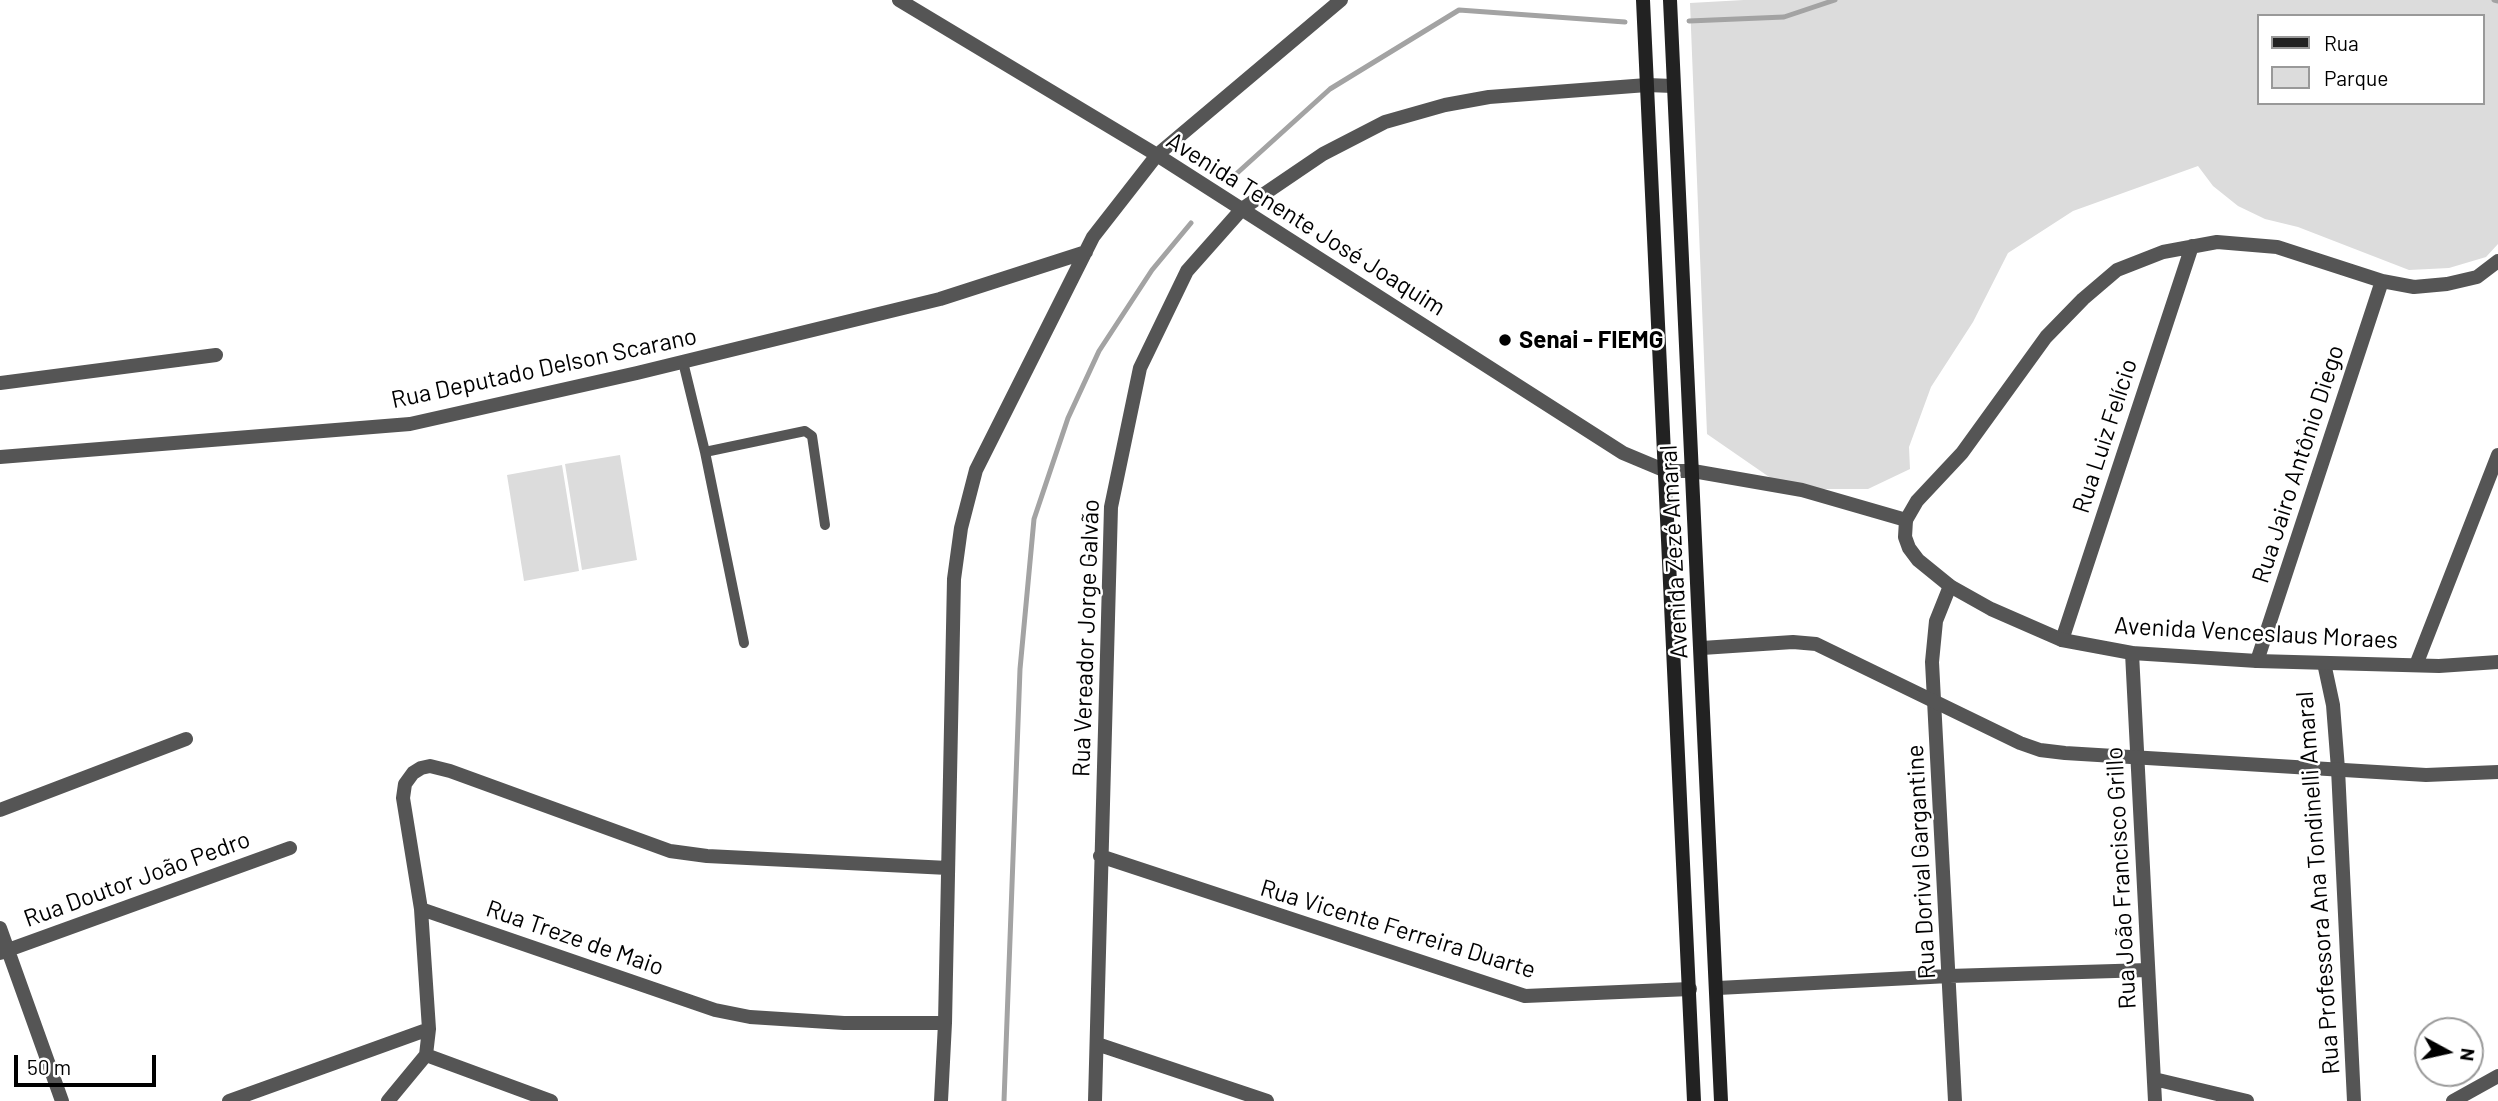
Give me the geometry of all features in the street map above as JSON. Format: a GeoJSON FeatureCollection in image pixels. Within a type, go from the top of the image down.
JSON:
{"type":"FeatureCollection","features":[{"type":"Feature","properties":{"kind":"main road","name":"Avenida Zezé Amaral"},"geometry":{"type":"LineString","coordinates":[[1643,0],[1694,1101]]}},
{"type":"Feature","properties":{"kind":"main road","name":"Avenida Zezé Amaral"},"geometry":{"type":"LineString","coordinates":[[1670,0],[1718,988],[1721,1101]]}},
{"type":"Feature","properties":{"kind":"main road"},"geometry":{"type":"LineString","coordinates":[[1674,637],[1695,648],[1702,648]]}},
{"type":"Feature","properties":{"kind":"street","name":"Avenida Tenente José Joaquim"},"geometry":{"type":"LineString","coordinates":[[899,0],[1157,155],[1623,453],[1666,471],[1693,471]]}},
{"type":"Feature","properties":{"kind":"street"},"geometry":{"type":"LineString","coordinates":[[941,1101],[954,579],[961,528],[976,470],[1093,237],[1157,155],[1341,0]]}},
{"type":"Feature","properties":{"kind":"street","name":"Rua Vereador Jorge Galvão"},"geometry":{"type":"LineString","coordinates":[[1095,1101],[1111,507],[1140,368],[1187,271],[1242,209],[1324,153],[1385,122],[1445,105],[1489,97],[1647,85],[1673,86]]}},
{"type":"Feature","properties":{"kind":"street"},"geometry":{"type":"LineString","coordinates":[[1693,471],[1802,490],[1906,520],[1917,501],[1962,453],[2046,337],[2116,270],[2163,251],[2217,242],[2277,247],[2382,281],[2414,287],[2447,284],[2477,277],[2498,261]]}},
{"type":"Feature","properties":{"kind":"street","name":"Rua Luiz Felício"},"geometry":{"type":"LineString","coordinates":[[2062,640],[2192,246]]}},
{"type":"Feature","properties":{"kind":"street","name":"Rua Deputado Delson Scarano"},"geometry":{"type":"LineString","coordinates":[[0,457],[410,424],[683,362],[940,299],[1086,252]]}},
{"type":"Feature","properties":{"kind":"street","name":"Rua Jairo Antônio Diego"},"geometry":{"type":"LineString","coordinates":[[2257,661],[2382,281]]}},
{"type":"Feature","properties":{"kind":"street"},"geometry":{"type":"LineString","coordinates":[[0,383],[216,355]]}},
{"type":"Feature","properties":{"kind":"street"},"geometry":{"type":"LineString","coordinates":[[2416,665],[2498,454]]}},
{"type":"Feature","properties":{"kind":"street","name":"Avenida Venceslaus Moraes"},"geometry":{"type":"LineString","coordinates":[[1906,520],[1905,537],[1909,548],[1918,560],[1951,586],[1991,609],[2062,640],[2132,653],[2257,661],[2416,665],[2498,662]]}},
{"type":"Feature","properties":{"kind":"street","name":"Rua Dorival Gargantine"},"geometry":{"type":"LineString","coordinates":[[1951,586],[1936,621],[1932,662],[1955,1101]]}},
{"type":"Feature","properties":{"kind":"street"},"geometry":{"type":"LineString","coordinates":[[1702,648],[1793,642],[1816,644],[2020,743],[2040,750],[2427,775],[2498,772]]}},
{"type":"Feature","properties":{"kind":"street","name":"Rua João Francisco Grillo"},"geometry":{"type":"LineString","coordinates":[[2132,653],[2155,1101]]}},
{"type":"Feature","properties":{"kind":"street","name":"Rua Professora Ana Tondinelli Amaral"},"geometry":{"type":"LineString","coordinates":[[2324,663],[2333,705],[2338,769],[2354,1101]]}},
{"type":"Feature","properties":{"kind":"street"},"geometry":{"type":"LineString","coordinates":[[0,810],[186,739]]}},
{"type":"Feature","properties":{"kind":"street"},"geometry":{"type":"LineString","coordinates":[[388,1101],[426,1055],[429,1029],[421,909],[403,798],[405,784],[413,773],[421,768],[430,766],[450,771],[670,850],[707,856],[948,868]]}},
{"type":"Feature","properties":{"kind":"street","name":"Rua Doutor João Pedro"},"geometry":{"type":"LineString","coordinates":[[4,952],[290,848]]}},
{"type":"Feature","properties":{"kind":"street","name":"Rua Vicente Ferreira Duarte"},"geometry":{"type":"LineString","coordinates":[[1100,856],[1525,996],[1690,989]]}},
{"type":"Feature","properties":{"kind":"street","name":"Rua Treze de Maio"},"geometry":{"type":"LineString","coordinates":[[421,909],[715,1010],[750,1017],[844,1023],[945,1023]]}},
{"type":"Feature","properties":{"kind":"street"},"geometry":{"type":"LineString","coordinates":[[0,928],[4,952],[62,1101]]}},
{"type":"Feature","properties":{"kind":"street"},"geometry":{"type":"LineString","coordinates":[[1718,988],[1949,976],[2148,970]]}},
{"type":"Feature","properties":{"kind":"street"},"geometry":{"type":"LineString","coordinates":[[229,1101],[429,1029]]}},
{"type":"Feature","properties":{"kind":"street"},"geometry":{"type":"LineString","coordinates":[[1097,1044],[1267,1101]]}},
{"type":"Feature","properties":{"kind":"street"},"geometry":{"type":"LineString","coordinates":[[426,1055],[551,1101]]}},
{"type":"Feature","properties":{"kind":"street"},"geometry":{"type":"LineString","coordinates":[[2453,1101],[2498,1076]]}},
{"type":"Feature","properties":{"kind":"street"},"geometry":{"type":"LineString","coordinates":[[2154,1079],[2247,1101]]}},
{"type":"Feature","properties":{"kind":"lane"},"geometry":{"type":"LineString","coordinates":[[683,362],[705,452],[744,643]]}},
{"type":"Feature","properties":{"kind":"lane"},"geometry":{"type":"LineString","coordinates":[[705,452],[805,431],[812,436],[825,525]]}},
{"type":"Feature","properties":{"kind":"green space"},"geometry":{"type":"Polygon","coordinates":[[[1744,0],[2498,0],[2498,244],[2486,257],[2449,268],[2409,270],[2298,227],[2265,219],[2238,206],[2213,186],[2198,166],[2073,211],[2008,253],[1973,322],[1931,387],[1909,447],[1910,469],[1868,489],[1798,489],[1775,481],[1707,434],[1690,3],[1744,0]]]}},
{"type":"Feature","properties":{"kind":"green space"},"geometry":{"type":"Polygon","coordinates":[[[620,455],[637,560],[582,570],[565,464],[620,455]]]}},
{"type":"Feature","properties":{"kind":"green space"},"geometry":{"type":"Polygon","coordinates":[[[562,465],[579,571],[524,581],[507,475],[562,465]]]}},
{"type":"Feature","properties":{"kind":"waterway"},"geometry":{"type":"LineString","coordinates":[[1689,21],[1784,17],[1835,0]]}},
{"type":"Feature","properties":{"kind":"waterway"},"geometry":{"type":"LineString","coordinates":[[2494,0],[2498,1]]}},
{"type":"Feature","properties":{"kind":"waterway"},"geometry":{"type":"LineString","coordinates":[[1235,175],[1330,89],[1459,10],[1625,22]]}},
{"type":"Feature","properties":{"kind":"waterway"},"geometry":{"type":"LineString","coordinates":[[1004,1101],[1020,669],[1034,519],[1068,418],[1099,351],[1152,270],[1191,223]]}},
{"type":"Feature","properties":{"kind":"place","name":"Senai - FIEMG"},"geometry":{"type":"Point","coordinates":[1505,340]}}]}
